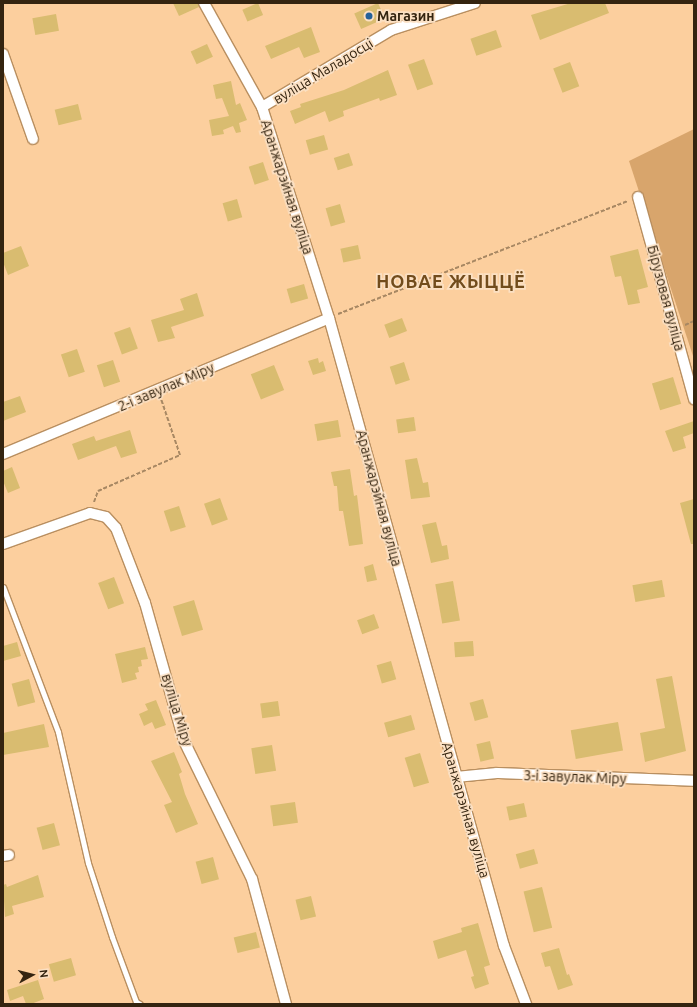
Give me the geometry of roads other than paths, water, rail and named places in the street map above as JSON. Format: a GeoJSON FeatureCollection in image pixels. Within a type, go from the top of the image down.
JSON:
{"type":"FeatureCollection","features":[{"type":"Feature","properties":{"kind":"street","name":"Аранжарэйная вуліца"},"geometry":{"type":"LineString","coordinates":[[204,3],[262,107],[329,318],[504,946],[526,1004]]}},
{"type":"Feature","properties":{"kind":"street","name":"вуліца Маладосці"},"geometry":{"type":"LineString","coordinates":[[262,107],[392,30],[475,3]]}},
{"type":"Feature","properties":{"kind":"street"},"geometry":{"type":"LineString","coordinates":[[3,54],[33,138]]}},
{"type":"Feature","properties":{"kind":"street","name":"Бірузовая вуліца"},"geometry":{"type":"LineString","coordinates":[[638,197],[694,399]]}},
{"type":"Feature","properties":{"kind":"street","name":"2-і завулак Міру"},"geometry":{"type":"LineString","coordinates":[[3,454],[158,391],[329,318]]}},
{"type":"Feature","properties":{"kind":"street","name":"вуліца Міру"},"geometry":{"type":"LineString","coordinates":[[3,544],[90,513],[106,517],[116,528],[145,603],[184,741],[252,879],[286,1004]]}},
{"type":"Feature","properties":{"kind":"street","name":"3-і завулак Міру"},"geometry":{"type":"LineString","coordinates":[[456,777],[497,773],[694,781]]}},
{"type":"Feature","properties":{"kind":"lane"},"geometry":{"type":"LineString","coordinates":[[3,587],[58,732],[88,863],[112,937],[136,1002],[140,1004]]}},
{"type":"Feature","properties":{"kind":"place","name":"Магазин"},"geometry":{"type":"Point","coordinates":[369,16]}},
{"type":"Feature","properties":{"kind":"district","name":"НОВАЕ ЖЫЦЦЁ"},"geometry":{"type":"Point","coordinates":[451,281]}}]}
